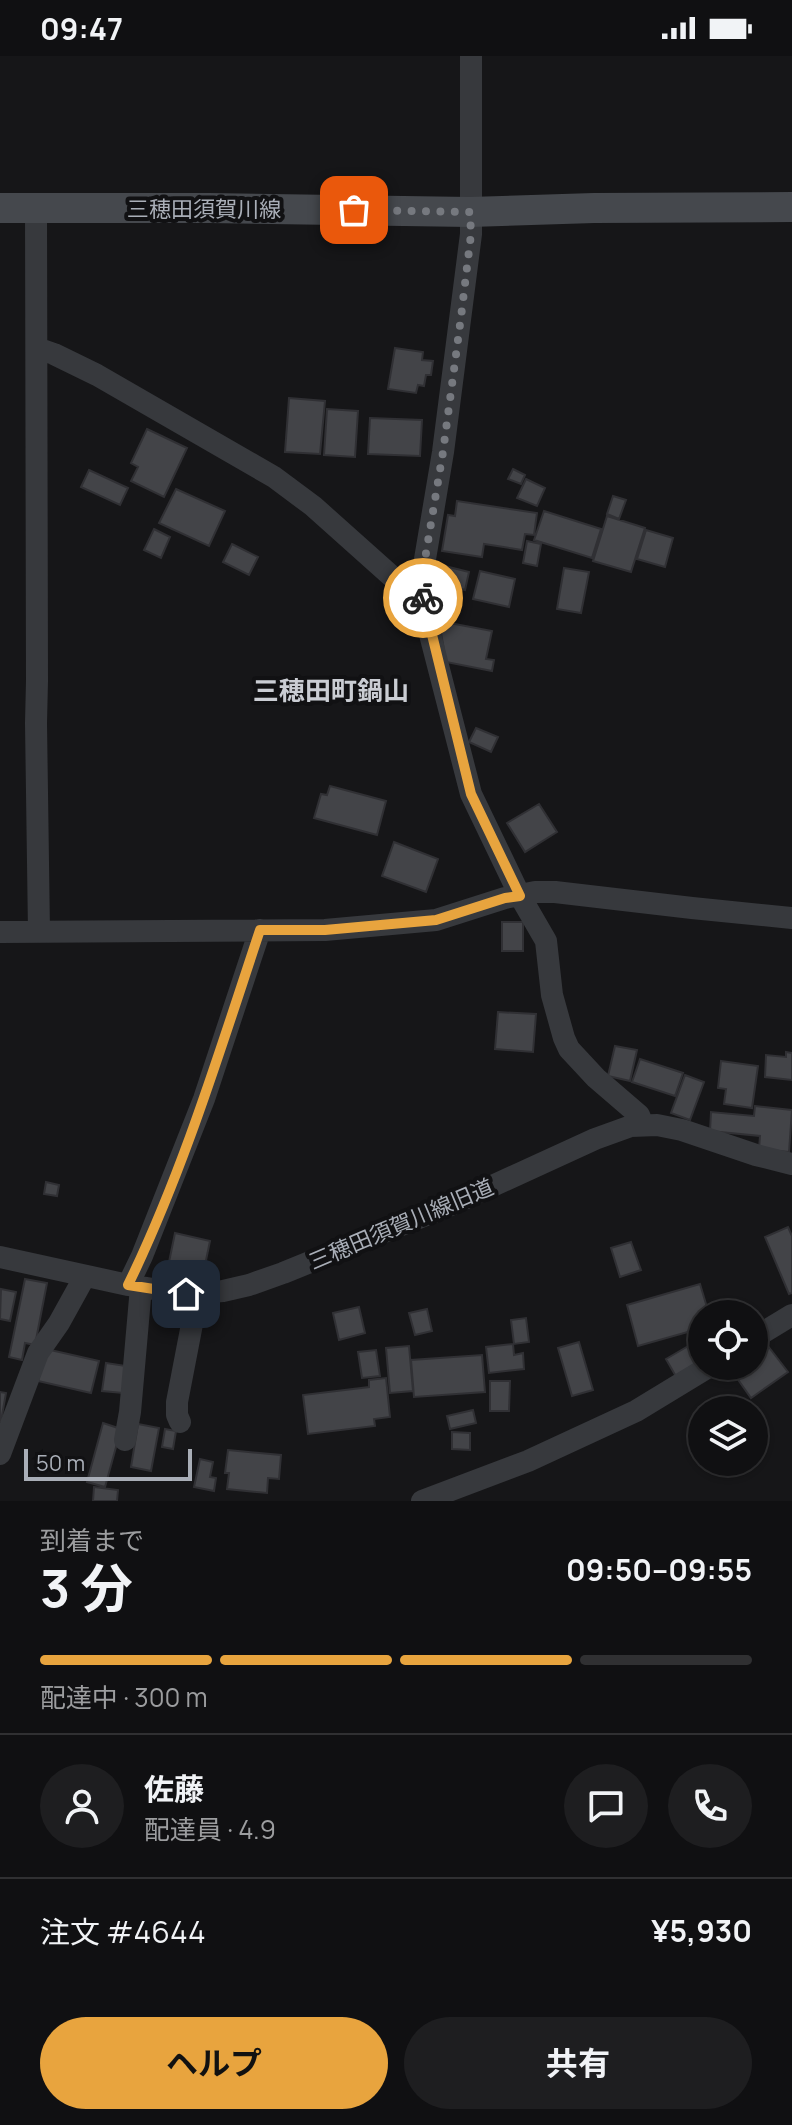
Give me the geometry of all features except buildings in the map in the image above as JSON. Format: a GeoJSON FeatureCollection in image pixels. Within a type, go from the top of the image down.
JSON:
{"type":"FeatureCollection","features":[{"type":"Feature","properties":{"kind":"main road","name":"三穂田須賀川線"},"geometry":{"type":"LineString","coordinates":[[0,208],[470,212],[792,207]]}},
{"type":"Feature","properties":{"kind":"street"},"geometry":{"type":"LineString","coordinates":[[471,56],[471,234],[422,596],[471,794],[520,896],[546,941],[556,1013],[564,1038],[569,1049],[596,1078],[639,1115],[643,1125]]}},
{"type":"Feature","properties":{"kind":"street"},"geometry":{"type":"LineString","coordinates":[[36,209],[39,932]]}},
{"type":"Feature","properties":{"kind":"street"},"geometry":{"type":"LineString","coordinates":[[37,348],[97,375],[274,477],[313,506],[407,590],[422,596]]}},
{"type":"Feature","properties":{"kind":"street"},"geometry":{"type":"LineString","coordinates":[[0,932],[325,930],[436,920],[535,892],[792,918]]}},
{"type":"Feature","properties":{"kind":"street"},"geometry":{"type":"LineString","coordinates":[[125,1440],[130,1412],[134,1286],[142,1256],[204,1099],[260,930]]}},
{"type":"Feature","properties":{"kind":"street","name":"三穂田須賀川線旧道"},"geometry":{"type":"LineString","coordinates":[[0,1257],[134,1286],[198,1293],[236,1288],[283,1273],[453,1204],[595,1139],[631,1126],[657,1125],[682,1130],[792,1164]]}},
{"type":"Feature","properties":{"kind":"street"},"geometry":{"type":"LineString","coordinates":[[0,1454],[38,1353],[85,1276]]}},
{"type":"Feature","properties":{"kind":"street"},"geometry":{"type":"LineString","coordinates":[[180,1422],[177,1402],[198,1293]]}},
{"type":"Feature","properties":{"kind":"street"},"geometry":{"type":"LineString","coordinates":[[768,1330],[792,1315]]}},
{"type":"Feature","properties":{"kind":"street"},"geometry":{"type":"LineString","coordinates":[[422,1501],[528,1461],[636,1411],[688,1379]]}},
{"type":"Feature","properties":{"kind":"way so far"},"geometry":{"type":"LineString","coordinates":[[354,210],[470,212],[471,234],[461,317],[423,571],[423,598]]}},
{"type":"Feature","properties":{"kind":"district","name":"三穂田町鍋山"},"geometry":{"type":"Point","coordinates":[331,691]}},
{"type":"Feature","properties":{"kind":"route"},"geometry":{"type":"LineString","coordinates":[[186,1294],[128,1285],[204,1099],[260,930],[325,930],[436,920],[520,896],[471,794],[423,598]]}}]}
